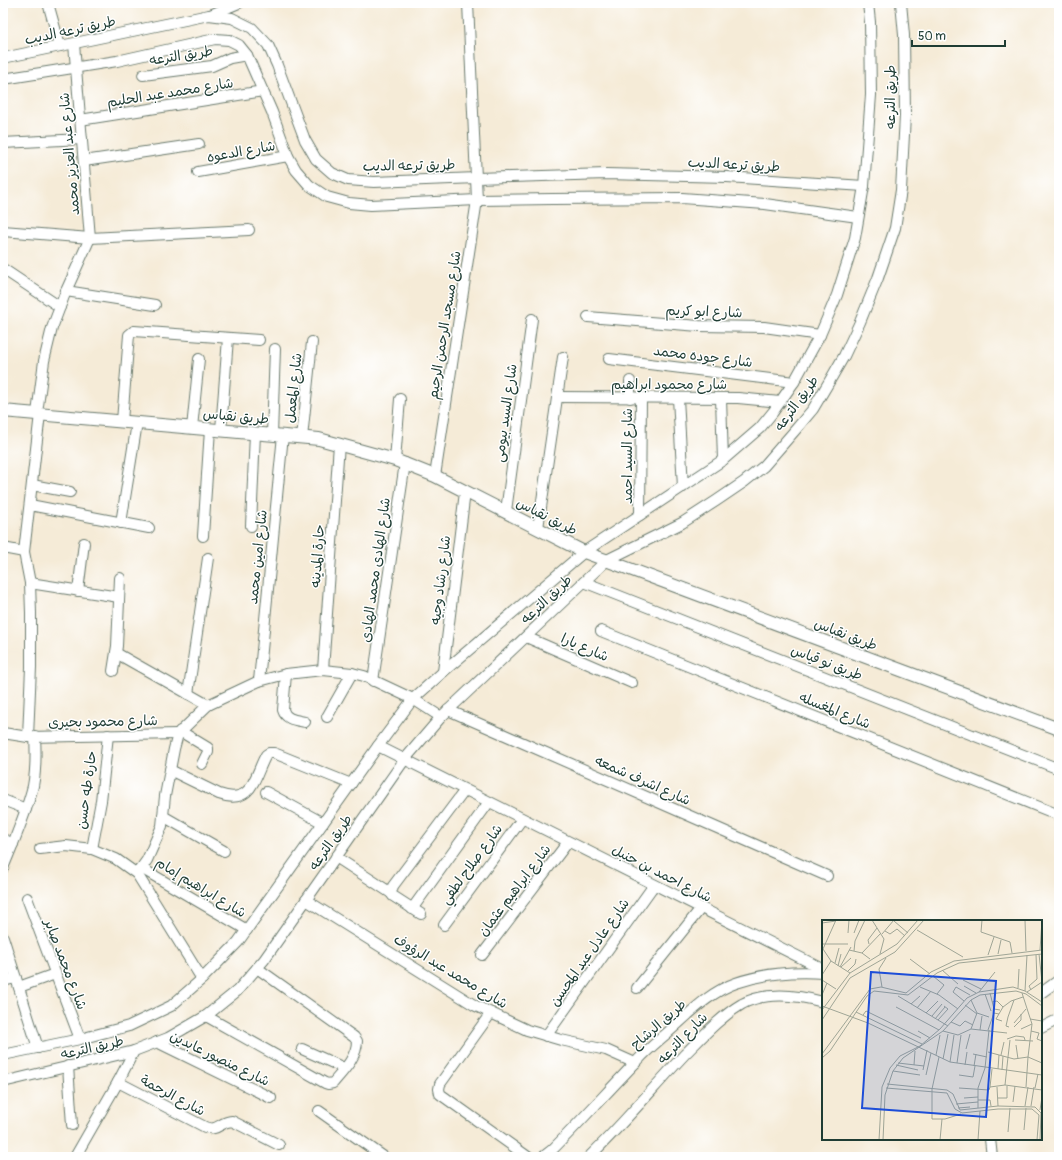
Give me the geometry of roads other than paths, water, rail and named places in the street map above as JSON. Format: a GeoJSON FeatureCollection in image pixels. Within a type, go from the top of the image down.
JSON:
{"type":"FeatureCollection","features":[{"type":"Feature","properties":{"kind":"street"},"geometry":{"type":"LineString","coordinates":[[48,3],[60,46]]}},
{"type":"Feature","properties":{"kind":"street"},"geometry":{"type":"LineString","coordinates":[[209,16],[239,3]]}},
{"type":"Feature","properties":{"kind":"street","name":"شارع مسجد الرحمن الرحيم"},"geometry":{"type":"LineString","coordinates":[[435,476],[477,198],[468,3]]}},
{"type":"Feature","properties":{"kind":"street","name":"طريق الترعه"},"geometry":{"type":"LineString","coordinates":[[3,1055],[80,1039],[129,1026],[171,1006],[202,980],[238,942],[413,699],[442,672],[584,552],[723,460],[760,428],[794,382],[820,335],[845,273],[855,238],[864,186],[871,95],[870,22],[868,3]]}},
{"type":"Feature","properties":{"kind":"street","name":"طريق الترعه"},"geometry":{"type":"LineString","coordinates":[[3,1082],[134,1051],[168,1038],[206,1016],[237,991],[264,960],[404,759],[445,714],[607,560],[682,522],[716,502],[744,482],[764,466],[813,408],[844,356],[860,322],[878,278],[895,228],[901,190],[905,116],[904,35],[901,3]]}},
{"type":"Feature","properties":{"kind":"street","name":"طريق ترعه الديب"},"geometry":{"type":"LineString","coordinates":[[3,58],[60,46],[74,47],[209,16],[232,18],[252,28],[268,45],[305,140],[316,159],[332,173],[348,180],[374,182],[606,174],[719,176],[864,186]]}},
{"type":"Feature","properties":{"kind":"street"},"geometry":{"type":"LineString","coordinates":[[3,79],[215,39],[229,40],[239,45],[247,55],[272,112],[288,156],[296,170],[309,186],[327,196],[349,203],[371,205],[477,198],[682,198],[765,204],[858,217]]}},
{"type":"Feature","properties":{"kind":"street","name":"شارع عبد العزيز محمد"},"geometry":{"type":"LineString","coordinates":[[74,47],[90,238]]}},
{"type":"Feature","properties":{"kind":"street","name":"طريق الترعه"},"geometry":{"type":"LineString","coordinates":[[143,75],[212,66],[230,58],[247,55]]}},
{"type":"Feature","properties":{"kind":"street","name":"شارع محمد عبد الحليم"},"geometry":{"type":"LineString","coordinates":[[80,120],[263,91]]}},
{"type":"Feature","properties":{"kind":"street"},"geometry":{"type":"LineString","coordinates":[[3,143],[82,139]]}},
{"type":"Feature","properties":{"kind":"street"},"geometry":{"type":"LineString","coordinates":[[84,161],[199,144]]}},
{"type":"Feature","properties":{"kind":"street","name":"شارع الدعوه"},"geometry":{"type":"LineString","coordinates":[[198,172],[288,156]]}},
{"type":"Feature","properties":{"kind":"street"},"geometry":{"type":"LineString","coordinates":[[3,231],[90,238],[249,230]]}},
{"type":"Feature","properties":{"kind":"street"},"geometry":{"type":"LineString","coordinates":[[3,868],[26,809],[34,779],[36,761],[32,736],[30,583],[24,552],[44,361],[52,328],[66,291],[90,238]]}},
{"type":"Feature","properties":{"kind":"street"},"geometry":{"type":"LineString","coordinates":[[3,269],[60,307]]}},
{"type":"Feature","properties":{"kind":"street"},"geometry":{"type":"LineString","coordinates":[[66,291],[155,305]]}},
{"type":"Feature","properties":{"kind":"street","name":"شارع ابو كريم"},"geometry":{"type":"LineString","coordinates":[[588,317],[699,326],[764,326],[820,335]]}},
{"type":"Feature","properties":{"kind":"street","name":"شارع السيد بيومى"},"geometry":{"type":"LineString","coordinates":[[506,511],[532,319]]}},
{"type":"Feature","properties":{"kind":"street"},"geometry":{"type":"LineString","coordinates":[[122,422],[129,335],[134,331],[259,340]]}},
{"type":"Feature","properties":{"kind":"street"},"geometry":{"type":"LineString","coordinates":[[203,536],[215,430],[228,338]]}},
{"type":"Feature","properties":{"kind":"street","name":"شارع المعمل"},"geometry":{"type":"LineString","coordinates":[[302,438],[312,342]]}},
{"type":"Feature","properties":{"kind":"street","name":"شارع امين محمد"},"geometry":{"type":"LineString","coordinates":[[259,681],[278,435],[274,349]]}},
{"type":"Feature","properties":{"kind":"street"},"geometry":{"type":"LineString","coordinates":[[538,528],[563,357]]}},
{"type":"Feature","properties":{"kind":"street"},"geometry":{"type":"LineString","coordinates":[[192,428],[199,359]]}},
{"type":"Feature","properties":{"kind":"street","name":"شارع جوده محمد"},"geometry":{"type":"LineString","coordinates":[[609,359],[794,382]]}},
{"type":"Feature","properties":{"kind":"street"},"geometry":{"type":"LineString","coordinates":[[630,381],[630,398]]}},
{"type":"Feature","properties":{"kind":"street","name":"شارع محمود ابراهيم"},"geometry":{"type":"LineString","coordinates":[[557,397],[721,398],[780,402]]}},
{"type":"Feature","properties":{"kind":"street","name":"شارع السيد احمد"},"geometry":{"type":"LineString","coordinates":[[640,515],[641,398]]}},
{"type":"Feature","properties":{"kind":"street"},"geometry":{"type":"LineString","coordinates":[[678,398],[683,487]]}},
{"type":"Feature","properties":{"kind":"street"},"geometry":{"type":"LineString","coordinates":[[721,398],[723,460]]}},
{"type":"Feature","properties":{"kind":"street","name":"شارع الهادى محمد الهادى"},"geometry":{"type":"LineString","coordinates":[[373,681],[400,461],[400,399]]}},
{"type":"Feature","properties":{"kind":"street","name":"طريق نقباس"},"geometry":{"type":"LineString","coordinates":[[3,411],[302,438],[338,444],[400,461],[435,476],[506,511],[584,552],[1059,729]]}},
{"type":"Feature","properties":{"kind":"street"},"geometry":{"type":"LineString","coordinates":[[121,523],[137,423]]}},
{"type":"Feature","properties":{"kind":"street"},"geometry":{"type":"LineString","coordinates":[[251,526],[255,433]]}},
{"type":"Feature","properties":{"kind":"street","name":"حارة المدينه"},"geometry":{"type":"LineString","coordinates":[[322,670],[338,444]]}},
{"type":"Feature","properties":{"kind":"street"},"geometry":{"type":"LineString","coordinates":[[32,485],[70,492]]}},
{"type":"Feature","properties":{"kind":"street","name":"شارع رشاد وجيه"},"geometry":{"type":"LineString","coordinates":[[442,672],[465,492]]}},
{"type":"Feature","properties":{"kind":"street"},"geometry":{"type":"LineString","coordinates":[[30,505],[150,528]]}},
{"type":"Feature","properties":{"kind":"street"},"geometry":{"type":"LineString","coordinates":[[78,591],[84,543]]}},
{"type":"Feature","properties":{"kind":"street"},"geometry":{"type":"LineString","coordinates":[[3,548],[24,552]]}},
{"type":"Feature","properties":{"kind":"street"},"geometry":{"type":"LineString","coordinates":[[188,694],[208,558]]}},
{"type":"Feature","properties":{"kind":"street"},"geometry":{"type":"LineString","coordinates":[[113,671],[116,653],[120,578]]}},
{"type":"Feature","properties":{"kind":"street","name":"طريق نو قياس"},"geometry":{"type":"LineString","coordinates":[[584,582],[1059,769]]}},
{"type":"Feature","properties":{"kind":"street"},"geometry":{"type":"LineString","coordinates":[[30,583],[119,597]]}},
{"type":"Feature","properties":{"kind":"street","name":"شارع المغسله"},"geometry":{"type":"LineString","coordinates":[[601,631],[1059,816]]}},
{"type":"Feature","properties":{"kind":"street","name":"شارع يارا"},"geometry":{"type":"LineString","coordinates":[[526,637],[632,683]]}},
{"type":"Feature","properties":{"kind":"street"},"geometry":{"type":"LineString","coordinates":[[116,653],[208,705]]}},
{"type":"Feature","properties":{"kind":"street","name":"شارع اشرف شمعه"},"geometry":{"type":"LineString","coordinates":[[179,733],[208,705],[259,681],[286,674],[322,670],[352,673],[364,676],[445,714],[827,876]]}},
{"type":"Feature","properties":{"kind":"street"},"geometry":{"type":"LineString","coordinates":[[327,717],[352,673]]}},
{"type":"Feature","properties":{"kind":"street"},"geometry":{"type":"LineString","coordinates":[[286,674],[283,710],[284,715],[288,718],[305,722]]}},
{"type":"Feature","properties":{"kind":"street","name":"شارع محمود بحيرى"},"geometry":{"type":"LineString","coordinates":[[3,733],[32,736],[179,733]]}},
{"type":"Feature","properties":{"kind":"street"},"geometry":{"type":"LineString","coordinates":[[202,764],[208,752],[208,748],[179,733],[170,770],[162,826],[147,860],[139,871],[202,980]]}},
{"type":"Feature","properties":{"kind":"street","name":"حارة طه حسن"},"geometry":{"type":"LineString","coordinates":[[92,850],[101,801],[108,735]]}},
{"type":"Feature","properties":{"kind":"street","name":"شارع احمد بن حنبل"},"geometry":{"type":"LineString","coordinates":[[378,746],[822,968]]}},
{"type":"Feature","properties":{"kind":"street"},"geometry":{"type":"LineString","coordinates":[[170,770],[218,794],[227,797],[234,797],[246,792],[252,786],[266,755],[268,753],[274,753],[351,784]]}},
{"type":"Feature","properties":{"kind":"street"},"geometry":{"type":"LineString","coordinates":[[391,892],[393,886],[465,790]]}},
{"type":"Feature","properties":{"kind":"street"},"geometry":{"type":"LineString","coordinates":[[266,792],[323,823]]}},
{"type":"Feature","properties":{"kind":"street"},"geometry":{"type":"LineString","coordinates":[[3,800],[26,809]]}},
{"type":"Feature","properties":{"kind":"street"},"geometry":{"type":"LineString","coordinates":[[336,857],[391,892],[393,896],[416,912],[489,802]]}},
{"type":"Feature","properties":{"kind":"street"},"geometry":{"type":"LineString","coordinates":[[163,816],[224,851]]}},
{"type":"Feature","properties":{"kind":"street","name":"شارع صلاح لطفي"},"geometry":{"type":"LineString","coordinates":[[444,925],[522,819]]}},
{"type":"Feature","properties":{"kind":"street"},"geometry":{"type":"LineString","coordinates":[[3,839],[13,844]]}},
{"type":"Feature","properties":{"kind":"street","name":"شارع ابراهيم عثمان"},"geometry":{"type":"LineString","coordinates":[[482,955],[568,842]]}},
{"type":"Feature","properties":{"kind":"street","name":"شارع ابراهيم إمام"},"geometry":{"type":"LineString","coordinates":[[40,849],[66,846],[92,850],[116,859],[247,930]]}},
{"type":"Feature","properties":{"kind":"street","name":"شارع عادل عبد المحسن"},"geometry":{"type":"LineString","coordinates":[[546,1036],[654,884]]}},
{"type":"Feature","properties":{"kind":"street","name":"شارع محمد صابر"},"geometry":{"type":"LineString","coordinates":[[27,898],[80,1039]]}},
{"type":"Feature","properties":{"kind":"street","name":"شارع محمد عبد الرؤوف"},"geometry":{"type":"LineString","coordinates":[[306,900],[491,1013],[527,1030],[561,1040],[606,1050],[635,1063]]}},
{"type":"Feature","properties":{"kind":"street"},"geometry":{"type":"LineString","coordinates":[[637,988],[701,908]]}},
{"type":"Feature","properties":{"kind":"street"},"geometry":{"type":"LineString","coordinates":[[3,937],[38,1048]]}},
{"type":"Feature","properties":{"kind":"street"},"geometry":{"type":"LineString","coordinates":[[206,1016],[324,1083],[333,1083],[354,1054],[358,1041],[257,968]]}},
{"type":"Feature","properties":{"kind":"street","name":"طريق الرشاح"},"geometry":{"type":"LineString","coordinates":[[543,1157],[594,1108],[635,1063],[683,1019],[712,995],[735,983],[775,973],[822,973]]}},
{"type":"Feature","properties":{"kind":"street"},"geometry":{"type":"LineString","coordinates":[[3,981],[17,982],[55,974]]}},
{"type":"Feature","properties":{"kind":"street"},"geometry":{"type":"LineString","coordinates":[[1042,992],[1059,980]]}},
{"type":"Feature","properties":{"kind":"street","name":"شارع الترعه"},"geometry":{"type":"LineString","coordinates":[[589,1157],[608,1139],[670,1070],[716,1022],[743,1004],[756,999],[774,996],[810,998],[822,1002]]}},
{"type":"Feature","properties":{"kind":"street"},"geometry":{"type":"LineString","coordinates":[[491,1013],[440,1084],[440,1094],[528,1157]]}},
{"type":"Feature","properties":{"kind":"street"},"geometry":{"type":"LineString","coordinates":[[1042,1028],[1059,1019]]}},
{"type":"Feature","properties":{"kind":"street","name":"شارع منصور عابدين"},"geometry":{"type":"LineString","coordinates":[[157,1042],[271,1098]]}},
{"type":"Feature","properties":{"kind":"street"},"geometry":{"type":"LineString","coordinates":[[302,1049],[342,1072]]}},
{"type":"Feature","properties":{"kind":"street"},"geometry":{"type":"LineString","coordinates":[[75,1157],[134,1051]]}},
{"type":"Feature","properties":{"kind":"street"},"geometry":{"type":"LineString","coordinates":[[68,1066],[72,1125]]}},
{"type":"Feature","properties":{"kind":"street","name":"شارع الرحمة"},"geometry":{"type":"LineString","coordinates":[[118,1082],[204,1127],[215,1129],[224,1122],[232,1121],[279,1145]]}},
{"type":"Feature","properties":{"kind":"street"},"geometry":{"type":"LineString","coordinates":[[319,1110],[384,1157]]}},
{"type":"Feature","properties":{"kind":"street"},"geometry":{"type":"LineString","coordinates":[[990,1140],[992,1157]]}}]}
